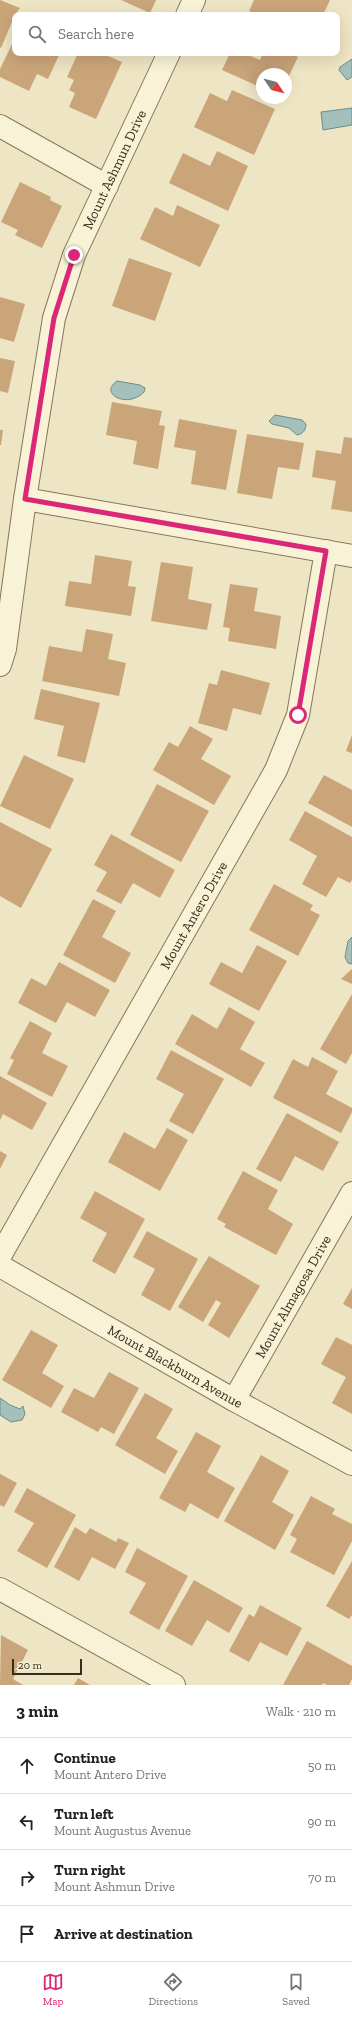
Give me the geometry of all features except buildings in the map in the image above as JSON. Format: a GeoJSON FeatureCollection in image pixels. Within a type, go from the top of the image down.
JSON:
{"type":"FeatureCollection","features":[{"type":"Feature","properties":{"kind":"street"},"geometry":{"type":"LineString","coordinates":[[188,12],[194,0]]}},
{"type":"Feature","properties":{"kind":"street","name":"Mount Ashmun Drive"},"geometry":{"type":"LineString","coordinates":[[0,665],[5,650],[25,499],[54,318],[74,255],[168,56]]}},
{"type":"Feature","properties":{"kind":"street"},"geometry":{"type":"LineString","coordinates":[[0,126],[107,186]]}},
{"type":"Feature","properties":{"kind":"street"},"geometry":{"type":"LineString","coordinates":[[25,499],[352,556]]}},
{"type":"Feature","properties":{"kind":"street","name":"Mount Antero Drive"},"geometry":{"type":"LineString","coordinates":[[0,1256],[276,770],[298,715],[326,551]]}},
{"type":"Feature","properties":{"kind":"street","name":"Mount Almagosa Drive"},"geometry":{"type":"LineString","coordinates":[[234,1400],[352,1193]]}},
{"type":"Feature","properties":{"kind":"street","name":"Mount Blackburn Avenue"},"geometry":{"type":"LineString","coordinates":[[0,1266],[234,1400],[352,1464]]}},
{"type":"Feature","properties":{"kind":"street"},"geometry":{"type":"LineString","coordinates":[[0,1590],[174,1685]]}},
{"type":"Feature","properties":{"kind":"water"},"geometry":{"type":"Polygon","coordinates":[[[352,59],[352,77],[347,80],[339,70],[340,67],[352,59]]]}},
{"type":"Feature","properties":{"kind":"water"},"geometry":{"type":"Polygon","coordinates":[[[352,108],[352,125],[323,130],[321,112],[352,108]]]}},
{"type":"Feature","properties":{"kind":"water"},"geometry":{"type":"Polygon","coordinates":[[[117,381],[140,385],[145,388],[144,392],[137,397],[130,399],[117,398],[111,391],[112,386],[117,381]]]}},
{"type":"Feature","properties":{"kind":"water"},"geometry":{"type":"Polygon","coordinates":[[[275,415],[302,420],[306,424],[305,430],[301,434],[297,435],[289,428],[272,424],[269,421],[275,415]]]}},
{"type":"Feature","properties":{"kind":"water"},"geometry":{"type":"Polygon","coordinates":[[[352,937],[352,964],[348,963],[345,957],[348,941],[352,937]]]}},
{"type":"Feature","properties":{"kind":"water"},"geometry":{"type":"Polygon","coordinates":[[[0,1398],[10,1405],[20,1409],[23,1406],[25,1414],[22,1420],[11,1422],[0,1415],[0,1398]]]}},
{"type":"Feature","properties":{"kind":"route"},"geometry":{"type":"LineString","coordinates":[[74,255],[54,318],[25,499],[326,551],[298,715]]}}]}
